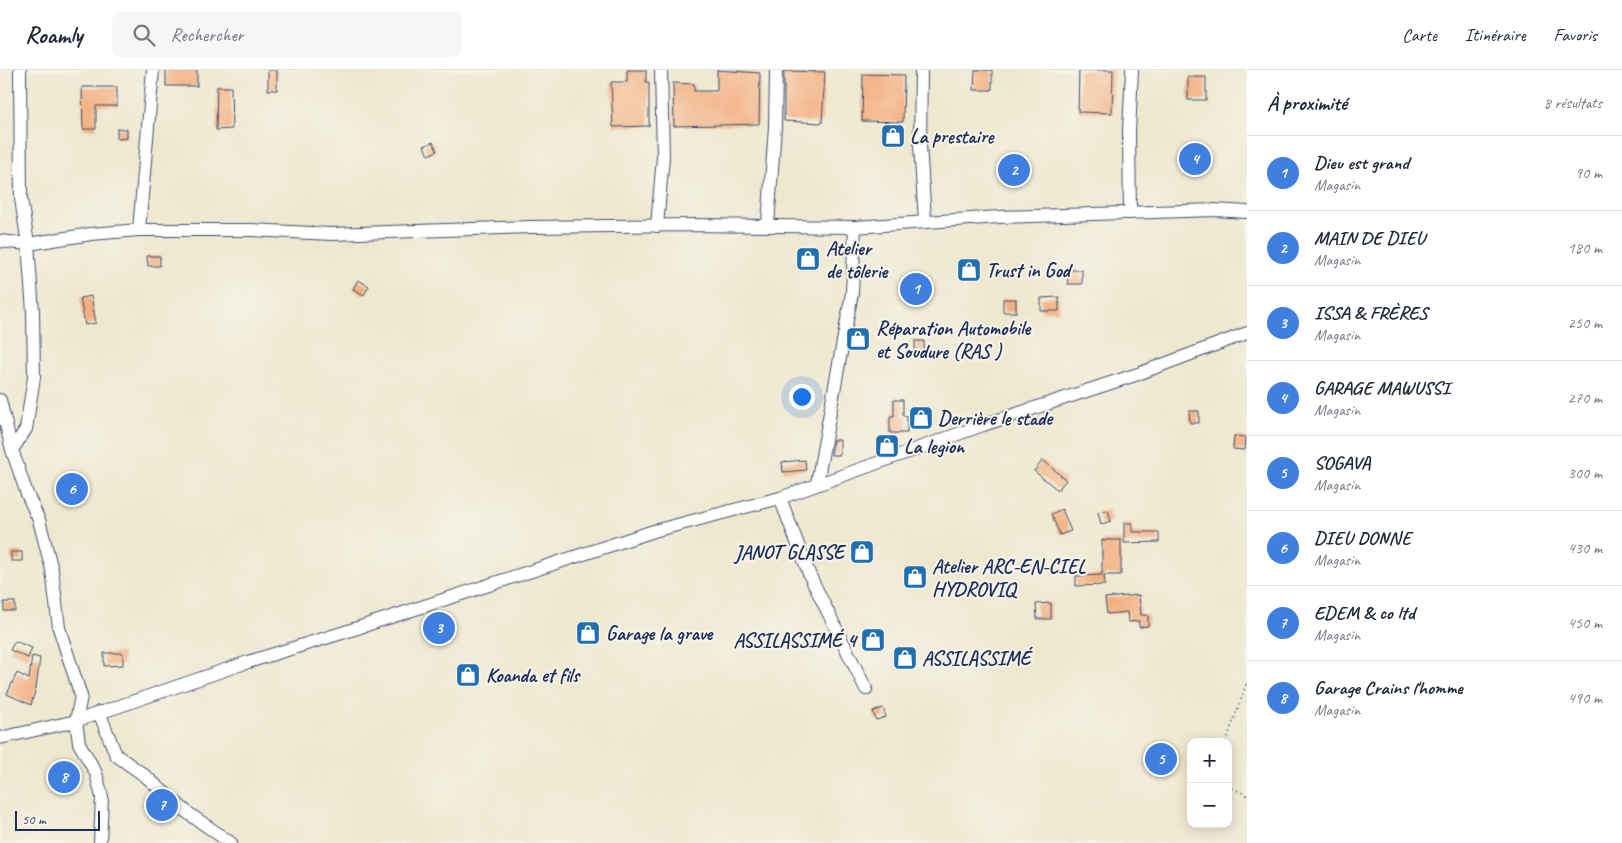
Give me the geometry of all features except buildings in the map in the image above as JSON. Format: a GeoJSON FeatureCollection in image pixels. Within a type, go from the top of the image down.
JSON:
{"type":"FeatureCollection","features":[{"type":"Feature","properties":{"kind":"street"},"geometry":{"type":"LineString","coordinates":[[12,450],[26,429],[34,377],[34,312],[28,244],[21,198],[20,70]]}},
{"type":"Feature","properties":{"kind":"street"},"geometry":{"type":"LineString","coordinates":[[139,230],[152,70]]}},
{"type":"Feature","properties":{"kind":"street"},"geometry":{"type":"LineString","coordinates":[[657,226],[662,156],[661,70]]}},
{"type":"Feature","properties":{"kind":"street"},"geometry":{"type":"LineString","coordinates":[[768,225],[775,127],[776,70]]}},
{"type":"Feature","properties":{"kind":"street"},"geometry":{"type":"LineString","coordinates":[[921,70],[920,145],[925,220]]}},
{"type":"Feature","properties":{"kind":"street"},"geometry":{"type":"LineString","coordinates":[[1130,213],[1129,131],[1132,70]]}},
{"type":"Feature","properties":{"kind":"street"},"geometry":{"type":"LineString","coordinates":[[0,241],[28,244],[91,234],[139,230],[251,230],[331,234],[657,226],[768,225],[855,227],[925,220],[1130,213],[1247,212]]}},
{"type":"Feature","properties":{"kind":"street"},"geometry":{"type":"LineString","coordinates":[[817,483],[852,293],[855,227]]}},
{"type":"Feature","properties":{"kind":"street"},"geometry":{"type":"LineString","coordinates":[[0,738],[76,720],[248,662],[354,630],[654,532],[780,498],[817,483],[983,425],[1138,374],[1247,333]]}},
{"type":"Feature","properties":{"kind":"street"},"geometry":{"type":"LineString","coordinates":[[0,400],[12,450],[26,494],[38,520],[52,570],[59,628],[81,696],[76,720],[79,743],[96,773],[102,797],[100,843]]}},
{"type":"Feature","properties":{"kind":"street"},"geometry":{"type":"LineString","coordinates":[[780,498],[810,576],[866,689]]}},
{"type":"Feature","properties":{"kind":"street"},"geometry":{"type":"LineString","coordinates":[[99,712],[116,755],[144,775],[188,813],[231,843]]}},
{"type":"Feature","properties":{"kind":"path"},"geometry":{"type":"LineString","coordinates":[[1227,738],[1247,682]]}},
{"type":"Feature","properties":{"kind":"path"},"geometry":{"type":"LineString","coordinates":[[1232,788],[1247,795]]}},
{"type":"Feature","properties":{"kind":"place","name":"La prestaire"},"geometry":{"type":"Point","coordinates":[893,136]}},
{"type":"Feature","properties":{"kind":"place","name":"GARAGE MAWUSSI"},"geometry":{"type":"Point","coordinates":[1195,159]}},
{"type":"Feature","properties":{"kind":"place","name":"MAIN DE DIEU"},"geometry":{"type":"Point","coordinates":[1014,170]}},
{"type":"Feature","properties":{"kind":"place","name":"Atelier de tôlerie"},"geometry":{"type":"Point","coordinates":[808,259]}},
{"type":"Feature","properties":{"kind":"place","name":"Trust in God"},"geometry":{"type":"Point","coordinates":[969,270]}},
{"type":"Feature","properties":{"kind":"place","name":"Dieu est grand"},"geometry":{"type":"Point","coordinates":[916,289]}},
{"type":"Feature","properties":{"kind":"place","name":"Réparation Automobile et Soudure (RAS )"},"geometry":{"type":"Point","coordinates":[858,339]}},
{"type":"Feature","properties":{"kind":"place","name":"Derrière le stade"},"geometry":{"type":"Point","coordinates":[921,418]}},
{"type":"Feature","properties":{"kind":"place","name":"La legion"},"geometry":{"type":"Point","coordinates":[887,446]}},
{"type":"Feature","properties":{"kind":"place","name":"DIEU DONNE"},"geometry":{"type":"Point","coordinates":[72,489]}},
{"type":"Feature","properties":{"kind":"place","name":"JANOT GLASSE"},"geometry":{"type":"Point","coordinates":[862,552]}},
{"type":"Feature","properties":{"kind":"place","name":"Atelier ARC-EN-CIEL HYDROVIQ"},"geometry":{"type":"Point","coordinates":[915,577]}},
{"type":"Feature","properties":{"kind":"place","name":"ISSA & FRÈRES"},"geometry":{"type":"Point","coordinates":[439,628]}},
{"type":"Feature","properties":{"kind":"place","name":"Garage la grave"},"geometry":{"type":"Point","coordinates":[588,633]}},
{"type":"Feature","properties":{"kind":"place","name":"ASSILASSIMÉ 4"},"geometry":{"type":"Point","coordinates":[873,640]}},
{"type":"Feature","properties":{"kind":"place","name":"ASSILASSIMÉ"},"geometry":{"type":"Point","coordinates":[905,658]}},
{"type":"Feature","properties":{"kind":"place","name":"Koanda et fils"},"geometry":{"type":"Point","coordinates":[468,675]}},
{"type":"Feature","properties":{"kind":"place","name":"SOGAVA"},"geometry":{"type":"Point","coordinates":[1161,759]}},
{"type":"Feature","properties":{"kind":"place","name":"Garage Crains l'homme"},"geometry":{"type":"Point","coordinates":[64,777]}},
{"type":"Feature","properties":{"kind":"place","name":"EDEM & co ltd"},"geometry":{"type":"Point","coordinates":[162,805]}}]}
